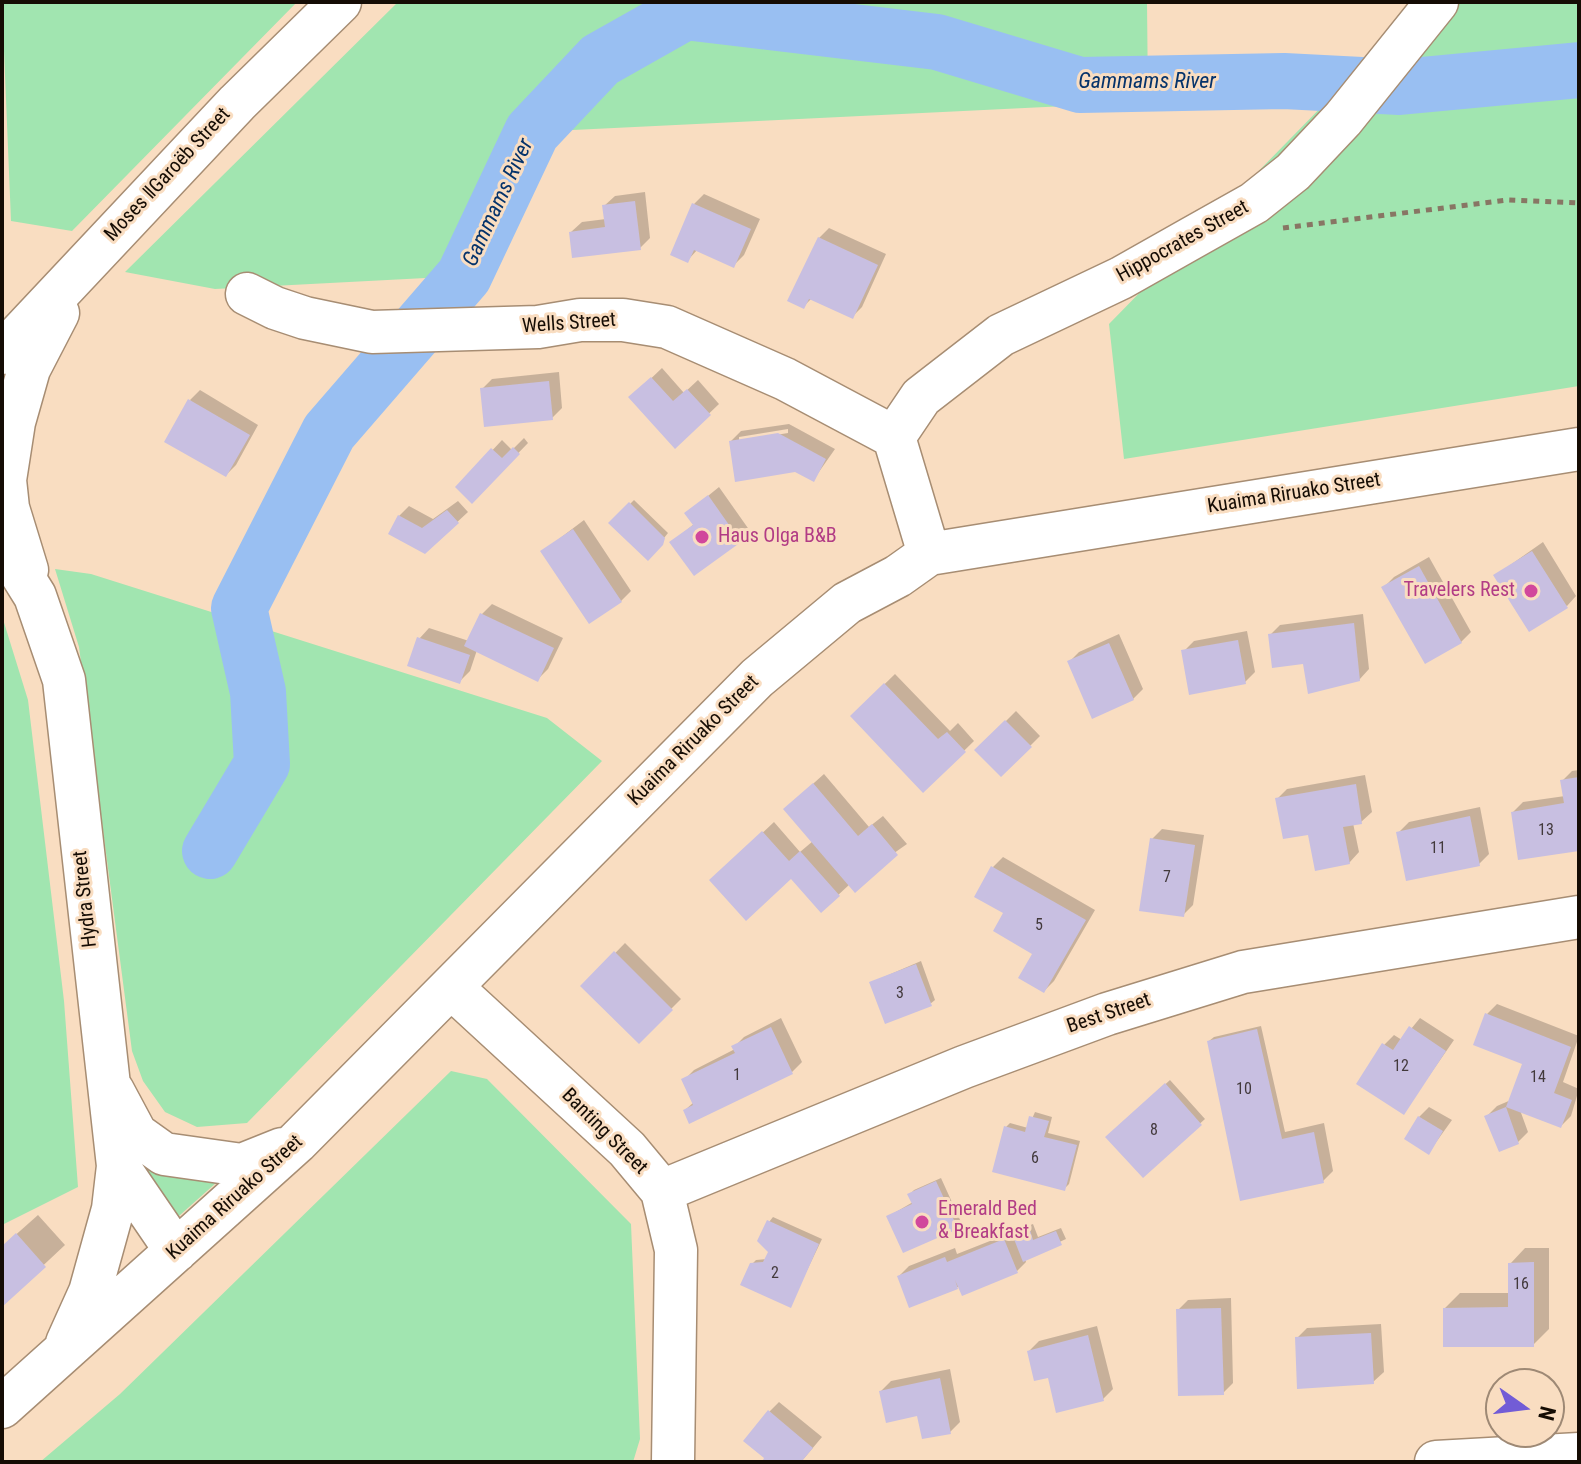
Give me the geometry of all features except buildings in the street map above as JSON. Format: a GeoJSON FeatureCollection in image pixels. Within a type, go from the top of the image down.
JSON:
{"type":"FeatureCollection","features":[{"type":"Feature","properties":{"kind":"street","name":"Moses ǁGaroëb Street"},"geometry":{"type":"LineString","coordinates":[[2,353],[17,323],[85,263],[237,103],[340,2]]}},
{"type":"Feature","properties":{"kind":"street","name":"Hippocrates Street"},"geometry":{"type":"LineString","coordinates":[[894,437],[921,397],[1001,335],[1121,278],[1254,203],[1315,152],[1437,2]]}},
{"type":"Feature","properties":{"kind":"street"},"geometry":{"type":"LineString","coordinates":[[35,596],[8,508],[5,480],[14,422],[29,369],[85,263]]}},
{"type":"Feature","properties":{"kind":"street","name":"Wells Street"},"geometry":{"type":"LineString","coordinates":[[247,294],[305,318],[372,332],[538,327],[580,320],[623,320],[667,327],[785,379],[894,437]]}},
{"type":"Feature","properties":{"kind":"street"},"geometry":{"type":"LineString","coordinates":[[894,437],[929,554]]}},
{"type":"Feature","properties":{"kind":"street","name":"Kuaima Riruako Street"},"geometry":{"type":"LineString","coordinates":[[2,1407],[297,1142],[757,678],[847,603],[898,576],[929,554],[1579,449]]}},
{"type":"Feature","properties":{"kind":"street","name":"Hydra Street"},"geometry":{"type":"LineString","coordinates":[[2,543],[35,596],[64,680],[118,1166],[176,1251]]}},
{"type":"Feature","properties":{"kind":"street","name":"Best Street"},"geometry":{"type":"LineString","coordinates":[[662,1191],[964,1067],[1107,1014],[1243,972],[1579,917]]}},
{"type":"Feature","properties":{"kind":"street","name":"Banting Street"},"geometry":{"type":"LineString","coordinates":[[451,987],[627,1149],[662,1191],[676,1250],[673,1462]]}},
{"type":"Feature","properties":{"kind":"street"},"geometry":{"type":"LineString","coordinates":[[105,1068],[120,1110],[136,1134],[164,1154],[242,1165],[297,1142]]}},
{"type":"Feature","properties":{"kind":"street"},"geometry":{"type":"LineString","coordinates":[[59,1358],[90,1292],[113,1209],[118,1166]]}},
{"type":"Feature","properties":{"kind":"street"},"geometry":{"type":"LineString","coordinates":[[1436,1462],[1579,1454]]}},
{"type":"Feature","properties":{"kind":"path"},"geometry":{"type":"LineString","coordinates":[[1270,229],[1507,200],[1579,203]]}},
{"type":"Feature","properties":{"kind":"green space"},"geometry":{"type":"Polygon","coordinates":[[[2,2],[297,2],[72,231],[11,221],[2,2]]]}},
{"type":"Feature","properties":{"kind":"green space"},"geometry":{"type":"Polygon","coordinates":[[[398,2],[1147,2],[1148,102],[532,132],[464,276],[215,289],[125,272],[398,2]]]}},
{"type":"Feature","properties":{"kind":"green space"},"geometry":{"type":"Polygon","coordinates":[[[1424,2],[1579,2],[1579,386],[1124,459],[1109,324],[1424,2]]]}},
{"type":"Feature","properties":{"kind":"green space"},"geometry":{"type":"Polygon","coordinates":[[[55,569],[91,574],[547,718],[602,761],[247,1123],[197,1127],[165,1112],[143,1081],[132,1051],[79,647],[55,569]]]}},
{"type":"Feature","properties":{"kind":"green space"},"geometry":{"type":"Polygon","coordinates":[[[2,616],[28,700],[64,1001],[78,1187],[2,1225],[2,616]]]}},
{"type":"Feature","properties":{"kind":"green space"},"geometry":{"type":"Polygon","coordinates":[[[451,1071],[487,1079],[631,1224],[640,1439],[633,1462],[40,1462],[120,1394],[451,1071]]]}},
{"type":"Feature","properties":{"kind":"green space"},"geometry":{"type":"Polygon","coordinates":[[[132,1140],[226,1174],[170,1224],[132,1140]]]}},
{"type":"Feature","properties":{"kind":"waterway","name":"Gammams River"},"geometry":{"type":"LineString","coordinates":[[210,851],[262,764],[258,692],[239,608],[329,432],[464,276],[532,132],[600,60],[685,12],[937,42],[1080,85],[1284,81],[1400,87],[1579,70]]}},
{"type":"Feature","properties":{"kind":"place","name":"Haus Olga B&B"},"geometry":{"type":"Point","coordinates":[702,537]}},
{"type":"Feature","properties":{"kind":"place","name":"Travelers Rest"},"geometry":{"type":"Point","coordinates":[1531,591]}},
{"type":"Feature","properties":{"kind":"place","name":"Emerald Bed & Breakfast"},"geometry":{"type":"Point","coordinates":[922,1222]}}]}
